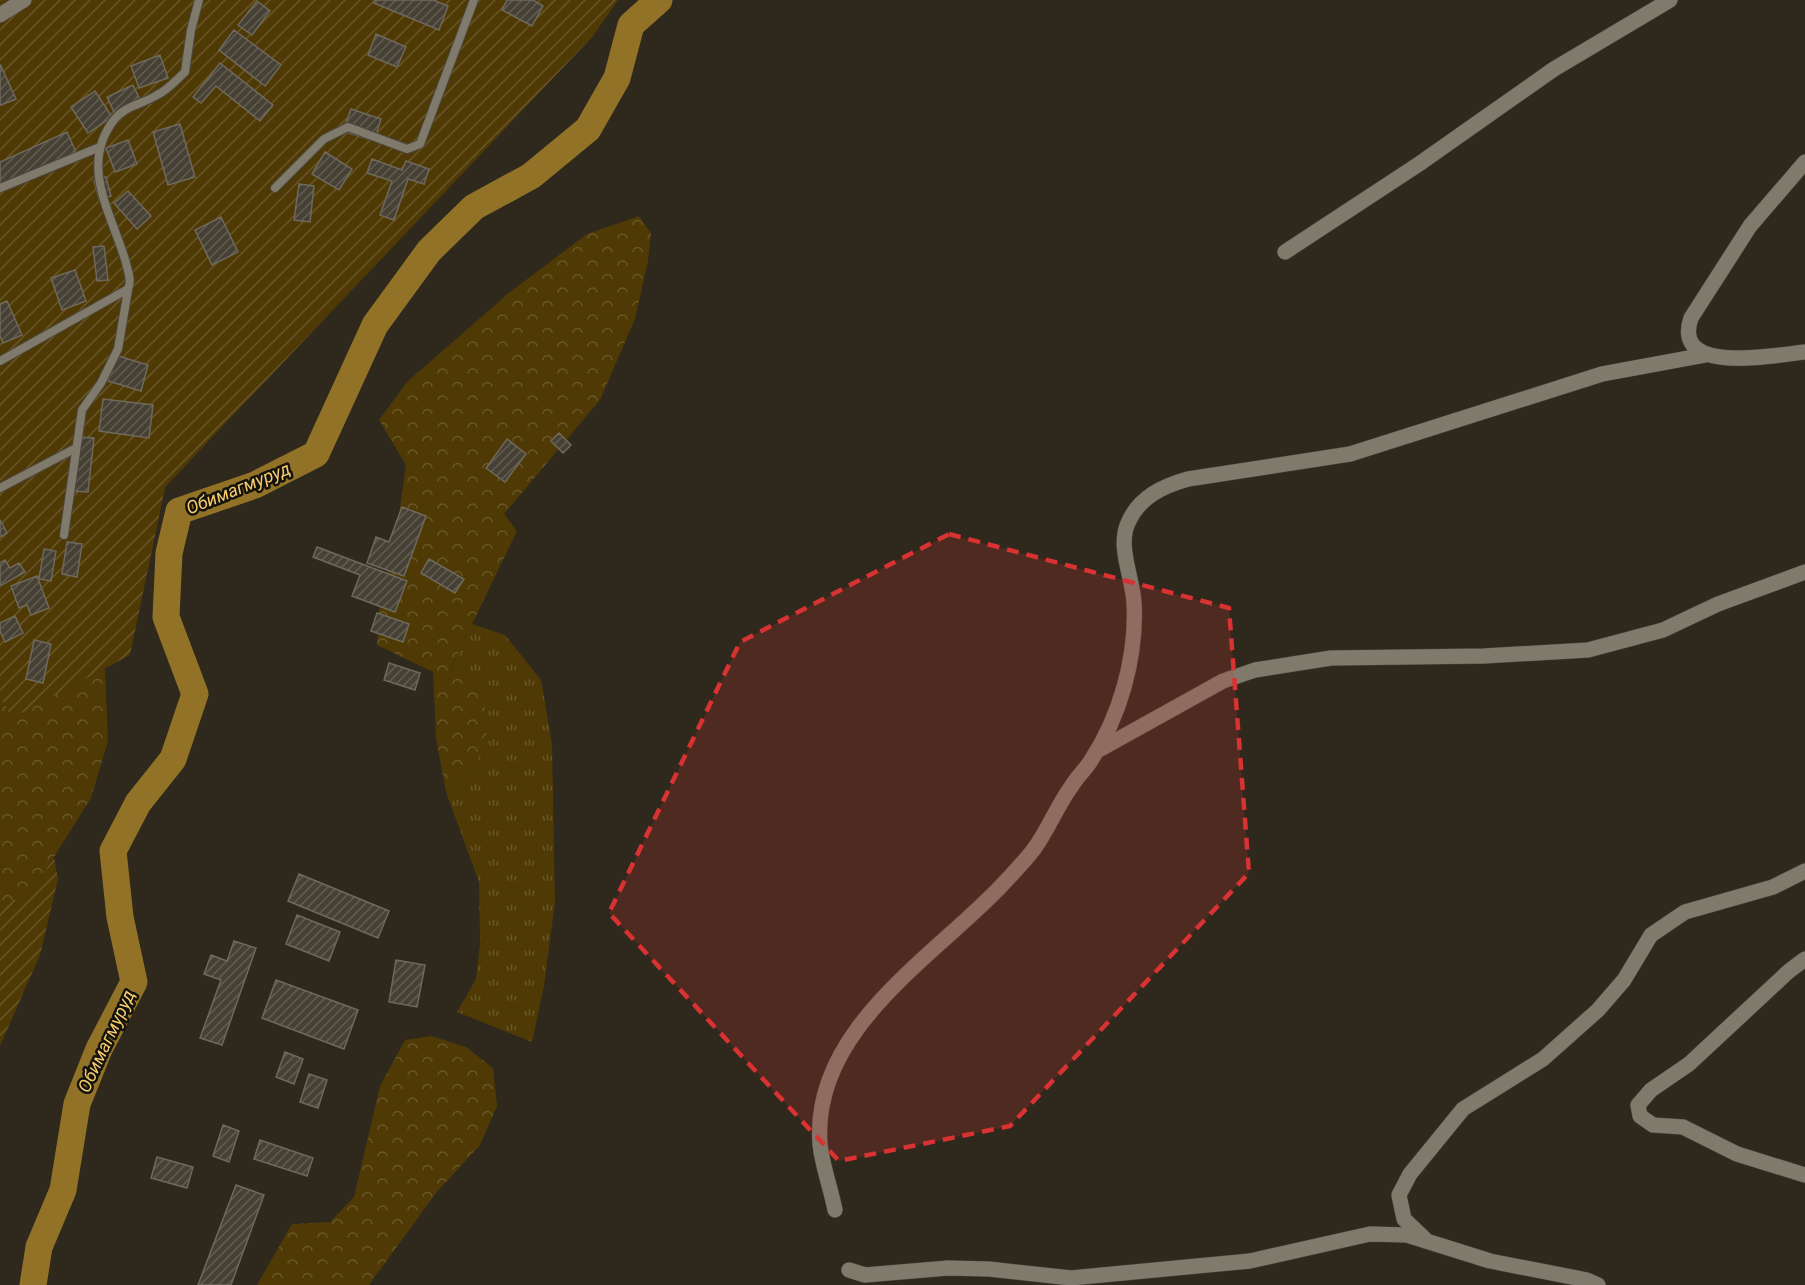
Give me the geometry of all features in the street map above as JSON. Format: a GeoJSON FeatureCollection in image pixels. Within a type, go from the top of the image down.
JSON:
{"type":"FeatureCollection","features":[{"type":"Feature","properties":{"kind":"street"},"geometry":{"type":"LineString","coordinates":[[0,15],[24,0]]}},
{"type":"Feature","properties":{"kind":"street"},"geometry":{"type":"LineString","coordinates":[[1285,252],[1419,164],[1554,69],[1670,0]]}},
{"type":"Feature","properties":{"kind":"street"},"geometry":{"type":"LineString","coordinates":[[1705,355],[1688,339],[1687,330],[1691,318],[1750,226],[1805,162]]}},
{"type":"Feature","properties":{"kind":"street"},"geometry":{"type":"LineString","coordinates":[[835,1210],[820,1144],[821,1109],[828,1082],[846,1046],[871,1010],[1004,884],[1034,849],[1071,786],[1097,751],[1112,724],[1131,659],[1134,603],[1124,543],[1127,524],[1142,502],[1163,486],[1188,479],[1350,454],[1602,374],[1705,355],[1732,358],[1805,352]]}},
{"type":"Feature","properties":{"kind":"street"},"geometry":{"type":"LineString","coordinates":[[1097,751],[1223,681],[1255,670],[1331,658],[1484,656],[1588,650],[1663,630],[1718,604],[1805,572]]}},
{"type":"Feature","properties":{"kind":"street"},"geometry":{"type":"LineString","coordinates":[[1427,1241],[1404,1219],[1399,1195],[1410,1174],[1463,1109],[1544,1059],[1598,1010],[1624,980],[1652,935],[1685,912],[1773,887],[1805,871]]}},
{"type":"Feature","properties":{"kind":"street"},"geometry":{"type":"LineString","coordinates":[[1805,959],[1789,971],[1689,1064],[1651,1090],[1638,1106],[1640,1116],[1653,1125],[1683,1127],[1737,1154],[1805,1175]]}},
{"type":"Feature","properties":{"kind":"street"},"geometry":{"type":"LineString","coordinates":[[849,1270],[865,1275],[958,1268],[1071,1278],[1250,1261],[1370,1234],[1407,1235],[1490,1261],[1587,1280],[1598,1285]]}},
{"type":"Feature","properties":{"kind":"street"},"geometry":{"type":"LineString","coordinates":[[883,1285],[899,1274]]}},
{"type":"Feature","properties":{"kind":"lane"},"geometry":{"type":"LineString","coordinates":[[64,535],[82,410],[101,383],[118,349],[130,284],[123,254],[101,195],[98,174],[100,147],[114,119],[158,95],[185,72],[199,0]]}},
{"type":"Feature","properties":{"kind":"lane"},"geometry":{"type":"LineString","coordinates":[[275,188],[324,139],[348,127],[407,149],[420,144],[474,0]]}},
{"type":"Feature","properties":{"kind":"lane"},"geometry":{"type":"LineString","coordinates":[[0,188],[100,147]]}},
{"type":"Feature","properties":{"kind":"lane"},"geometry":{"type":"LineString","coordinates":[[0,361],[128,289]]}},
{"type":"Feature","properties":{"kind":"lane"},"geometry":{"type":"LineString","coordinates":[[0,488],[76,448]]}},
{"type":"Feature","properties":{"kind":"highlighted area"},"geometry":{"type":"Polygon","coordinates":[[[949,534],[1229,608],[1249,873],[1010,1126],[839,1161],[609,913],[740,642],[949,534]]]}},
{"type":"Feature","properties":{"kind":"green space"},"geometry":{"type":"Polygon","coordinates":[[[0,0],[618,0],[593,36],[165,487],[130,655],[12,718],[0,695],[0,0]]]}},
{"type":"Feature","properties":{"kind":"green space"},"geometry":{"type":"Polygon","coordinates":[[[639,216],[651,233],[648,261],[635,319],[600,400],[504,514],[517,531],[449,672],[481,689],[489,726],[476,767],[446,792],[436,738],[433,672],[377,645],[380,589],[393,557],[406,465],[379,420],[407,382],[510,292],[587,234],[639,216]]]}},
{"type":"Feature","properties":{"kind":"green space"},"geometry":{"type":"Polygon","coordinates":[[[197,453],[165,487],[148,570],[70,687],[105,668],[108,741],[91,798],[27,900],[0,901],[0,546],[197,453]]]}},
{"type":"Feature","properties":{"kind":"green space"},"geometry":{"type":"Polygon","coordinates":[[[472,624],[505,635],[541,680],[552,744],[555,902],[544,986],[532,1042],[457,1012],[476,979],[480,943],[479,882],[446,792],[476,767],[449,673],[472,624]]]}},
{"type":"Feature","properties":{"kind":"green space"},"geometry":{"type":"Polygon","coordinates":[[[54,857],[58,879],[40,955],[0,1046],[0,900],[27,900],[54,857]]]}},
{"type":"Feature","properties":{"kind":"green space"},"geometry":{"type":"Polygon","coordinates":[[[431,1036],[466,1047],[493,1068],[497,1106],[480,1145],[436,1193],[369,1285],[257,1285],[292,1224],[330,1222],[354,1197],[380,1086],[405,1040],[431,1036]]]}},
{"type":"Feature","properties":{"kind":"building"},"geometry":{"type":"Polygon","coordinates":[[[375,0],[433,0],[448,6],[439,30],[374,3],[375,0]]]}},
{"type":"Feature","properties":{"kind":"building"},"geometry":{"type":"Polygon","coordinates":[[[507,0],[533,0],[543,6],[532,26],[502,10],[507,0]]]}},
{"type":"Feature","properties":{"kind":"building"},"geometry":{"type":"Polygon","coordinates":[[[257,1],[270,11],[252,35],[238,25],[257,1]]]}},
{"type":"Feature","properties":{"kind":"building"},"geometry":{"type":"Polygon","coordinates":[[[234,30],[281,65],[265,86],[219,50],[234,30]]]}},
{"type":"Feature","properties":{"kind":"building"},"geometry":{"type":"Polygon","coordinates":[[[376,34],[406,47],[397,67],[368,55],[376,34]]]}},
{"type":"Feature","properties":{"kind":"building"},"geometry":{"type":"Polygon","coordinates":[[[160,55],[168,78],[139,88],[131,66],[160,55]]]}},
{"type":"Feature","properties":{"kind":"building"},"geometry":{"type":"Polygon","coordinates":[[[220,63],[273,105],[260,121],[216,86],[201,103],[193,97],[220,63]]]}},
{"type":"Feature","properties":{"kind":"building"},"geometry":{"type":"Polygon","coordinates":[[[0,64],[16,99],[1,105],[0,103],[0,64]]]}},
{"type":"Feature","properties":{"kind":"building"},"geometry":{"type":"Polygon","coordinates":[[[133,85],[140,100],[114,112],[107,97],[133,85]]]}},
{"type":"Feature","properties":{"kind":"building"},"geometry":{"type":"Polygon","coordinates":[[[95,91],[112,117],[88,133],[71,107],[95,91]]]}},
{"type":"Feature","properties":{"kind":"building"},"geometry":{"type":"Polygon","coordinates":[[[351,109],[381,119],[374,141],[343,131],[351,109]]]}},
{"type":"Feature","properties":{"kind":"building"},"geometry":{"type":"Polygon","coordinates":[[[180,124],[195,177],[168,185],[153,132],[180,124]]]}},
{"type":"Feature","properties":{"kind":"building"},"geometry":{"type":"Polygon","coordinates":[[[67,132],[76,152],[0,186],[0,162],[67,132]]]}},
{"type":"Feature","properties":{"kind":"building"},"geometry":{"type":"Polygon","coordinates":[[[128,140],[137,164],[115,172],[106,148],[128,140]]]}},
{"type":"Feature","properties":{"kind":"building"},"geometry":{"type":"Polygon","coordinates":[[[325,152],[352,169],[339,190],[312,174],[325,152]]]}},
{"type":"Feature","properties":{"kind":"building"},"geometry":{"type":"Polygon","coordinates":[[[372,159],[402,170],[406,161],[429,169],[424,184],[408,179],[394,220],[380,215],[392,181],[367,173],[372,159]]]}},
{"type":"Feature","properties":{"kind":"building"},"geometry":{"type":"Polygon","coordinates":[[[106,177],[111,196],[99,199],[94,180],[106,177]]]}},
{"type":"Feature","properties":{"kind":"building"},"geometry":{"type":"Polygon","coordinates":[[[299,184],[314,186],[310,222],[294,220],[299,184]]]}},
{"type":"Feature","properties":{"kind":"building"},"geometry":{"type":"Polygon","coordinates":[[[128,191],[151,216],[137,229],[114,203],[128,191]]]}},
{"type":"Feature","properties":{"kind":"building"},"geometry":{"type":"Polygon","coordinates":[[[221,217],[238,252],[212,265],[195,230],[221,217]]]}},
{"type":"Feature","properties":{"kind":"building"},"geometry":{"type":"Polygon","coordinates":[[[104,246],[108,280],[97,281],[93,247],[104,246]]]}},
{"type":"Feature","properties":{"kind":"building"},"geometry":{"type":"Polygon","coordinates":[[[75,270],[86,301],[62,310],[51,278],[75,270]]]}},
{"type":"Feature","properties":{"kind":"building"},"geometry":{"type":"Polygon","coordinates":[[[7,301],[22,335],[3,343],[0,336],[0,304],[7,301]]]}},
{"type":"Feature","properties":{"kind":"building"},"geometry":{"type":"Polygon","coordinates":[[[115,355],[148,365],[141,391],[108,381],[115,355]]]}},
{"type":"Feature","properties":{"kind":"building"},"geometry":{"type":"Polygon","coordinates":[[[103,399],[153,405],[149,438],[99,431],[103,399]]]}},
{"type":"Feature","properties":{"kind":"building"},"geometry":{"type":"Polygon","coordinates":[[[559,433],[571,445],[563,453],[551,441],[559,433]]]}},
{"type":"Feature","properties":{"kind":"building"},"geometry":{"type":"Polygon","coordinates":[[[80,437],[94,438],[88,492],[74,491],[80,437]]]}},
{"type":"Feature","properties":{"kind":"building"},"geometry":{"type":"Polygon","coordinates":[[[507,439],[526,454],[505,482],[486,468],[507,439]]]}},
{"type":"Feature","properties":{"kind":"building"},"geometry":{"type":"Polygon","coordinates":[[[402,507],[426,516],[404,576],[367,563],[376,537],[389,542],[402,507]]]}},
{"type":"Feature","properties":{"kind":"building"},"geometry":{"type":"Polygon","coordinates":[[[0,520],[7,533],[0,537],[0,520]]]}},
{"type":"Feature","properties":{"kind":"building"},"geometry":{"type":"Polygon","coordinates":[[[67,542],[82,544],[77,577],[62,574],[67,542]]]}},
{"type":"Feature","properties":{"kind":"building"},"geometry":{"type":"Polygon","coordinates":[[[317,547],[407,581],[395,612],[352,596],[360,575],[313,557],[317,547]]]}},
{"type":"Feature","properties":{"kind":"building"},"geometry":{"type":"Polygon","coordinates":[[[44,549],[56,551],[51,581],[39,579],[44,549]]]}},
{"type":"Feature","properties":{"kind":"building"},"geometry":{"type":"Polygon","coordinates":[[[429,559],[464,579],[455,593],[421,573],[429,559]]]}},
{"type":"Feature","properties":{"kind":"building"},"geometry":{"type":"Polygon","coordinates":[[[5,560],[10,568],[19,563],[25,572],[0,586],[0,563],[5,560]]]}},
{"type":"Feature","properties":{"kind":"building"},"geometry":{"type":"Polygon","coordinates":[[[37,576],[49,608],[31,615],[27,605],[19,608],[11,586],[37,576]]]}},
{"type":"Feature","properties":{"kind":"building"},"geometry":{"type":"Polygon","coordinates":[[[377,613],[409,624],[403,642],[371,631],[377,613]]]}},
{"type":"Feature","properties":{"kind":"building"},"geometry":{"type":"Polygon","coordinates":[[[15,616],[23,633],[5,642],[0,631],[0,623],[15,616]]]}},
{"type":"Feature","properties":{"kind":"building"},"geometry":{"type":"Polygon","coordinates":[[[34,640],[51,644],[43,683],[26,679],[34,640]]]}},
{"type":"Feature","properties":{"kind":"building"},"geometry":{"type":"Polygon","coordinates":[[[389,663],[420,673],[415,690],[384,680],[389,663]]]}},
{"type":"Feature","properties":{"kind":"building"},"geometry":{"type":"Polygon","coordinates":[[[299,874],[389,911],[378,938],[288,901],[299,874]]]}},
{"type":"Feature","properties":{"kind":"building"},"geometry":{"type":"Polygon","coordinates":[[[297,915],[340,932],[329,961],[286,944],[297,915]]]}},
{"type":"Feature","properties":{"kind":"building"},"geometry":{"type":"Polygon","coordinates":[[[234,941],[256,948],[222,1045],[200,1038],[221,980],[204,974],[211,955],[227,961],[234,941]]]}},
{"type":"Feature","properties":{"kind":"building"},"geometry":{"type":"Polygon","coordinates":[[[396,960],[425,965],[417,1007],[389,1002],[396,960]]]}},
{"type":"Feature","properties":{"kind":"building"},"geometry":{"type":"Polygon","coordinates":[[[276,980],[358,1010],[344,1049],[262,1018],[276,980]]]}},
{"type":"Feature","properties":{"kind":"building"},"geometry":{"type":"Polygon","coordinates":[[[285,1052],[303,1059],[294,1084],[276,1077],[285,1052]]]}},
{"type":"Feature","properties":{"kind":"building"},"geometry":{"type":"Polygon","coordinates":[[[309,1074],[327,1080],[318,1108],[300,1102],[309,1074]]]}},
{"type":"Feature","properties":{"kind":"building"},"geometry":{"type":"Polygon","coordinates":[[[223,1125],[239,1131],[229,1162],[213,1156],[223,1125]]]}},
{"type":"Feature","properties":{"kind":"building"},"geometry":{"type":"Polygon","coordinates":[[[260,1140],[313,1158],[307,1176],[254,1159],[260,1140]]]}},
{"type":"Feature","properties":{"kind":"building"},"geometry":{"type":"Polygon","coordinates":[[[157,1157],[193,1167],[187,1188],[151,1178],[157,1157]]]}},
{"type":"Feature","properties":{"kind":"building"},"geometry":{"type":"Polygon","coordinates":[[[236,1185],[264,1195],[231,1285],[198,1285],[236,1185]]]}},
{"type":"Feature","properties":{"kind":"waterway","name":"Обимагмуруд"},"geometry":{"type":"LineString","coordinates":[[33,1285],[39,1247],[63,1190],[77,1104],[99,1049],[134,982],[120,917],[113,851],[138,803],[173,759],[195,694],[166,617],[169,553],[179,511],[255,485],[316,454],[375,325],[429,251],[474,207],[531,176],[588,129],[617,78],[631,25],[659,0]]}}]}
